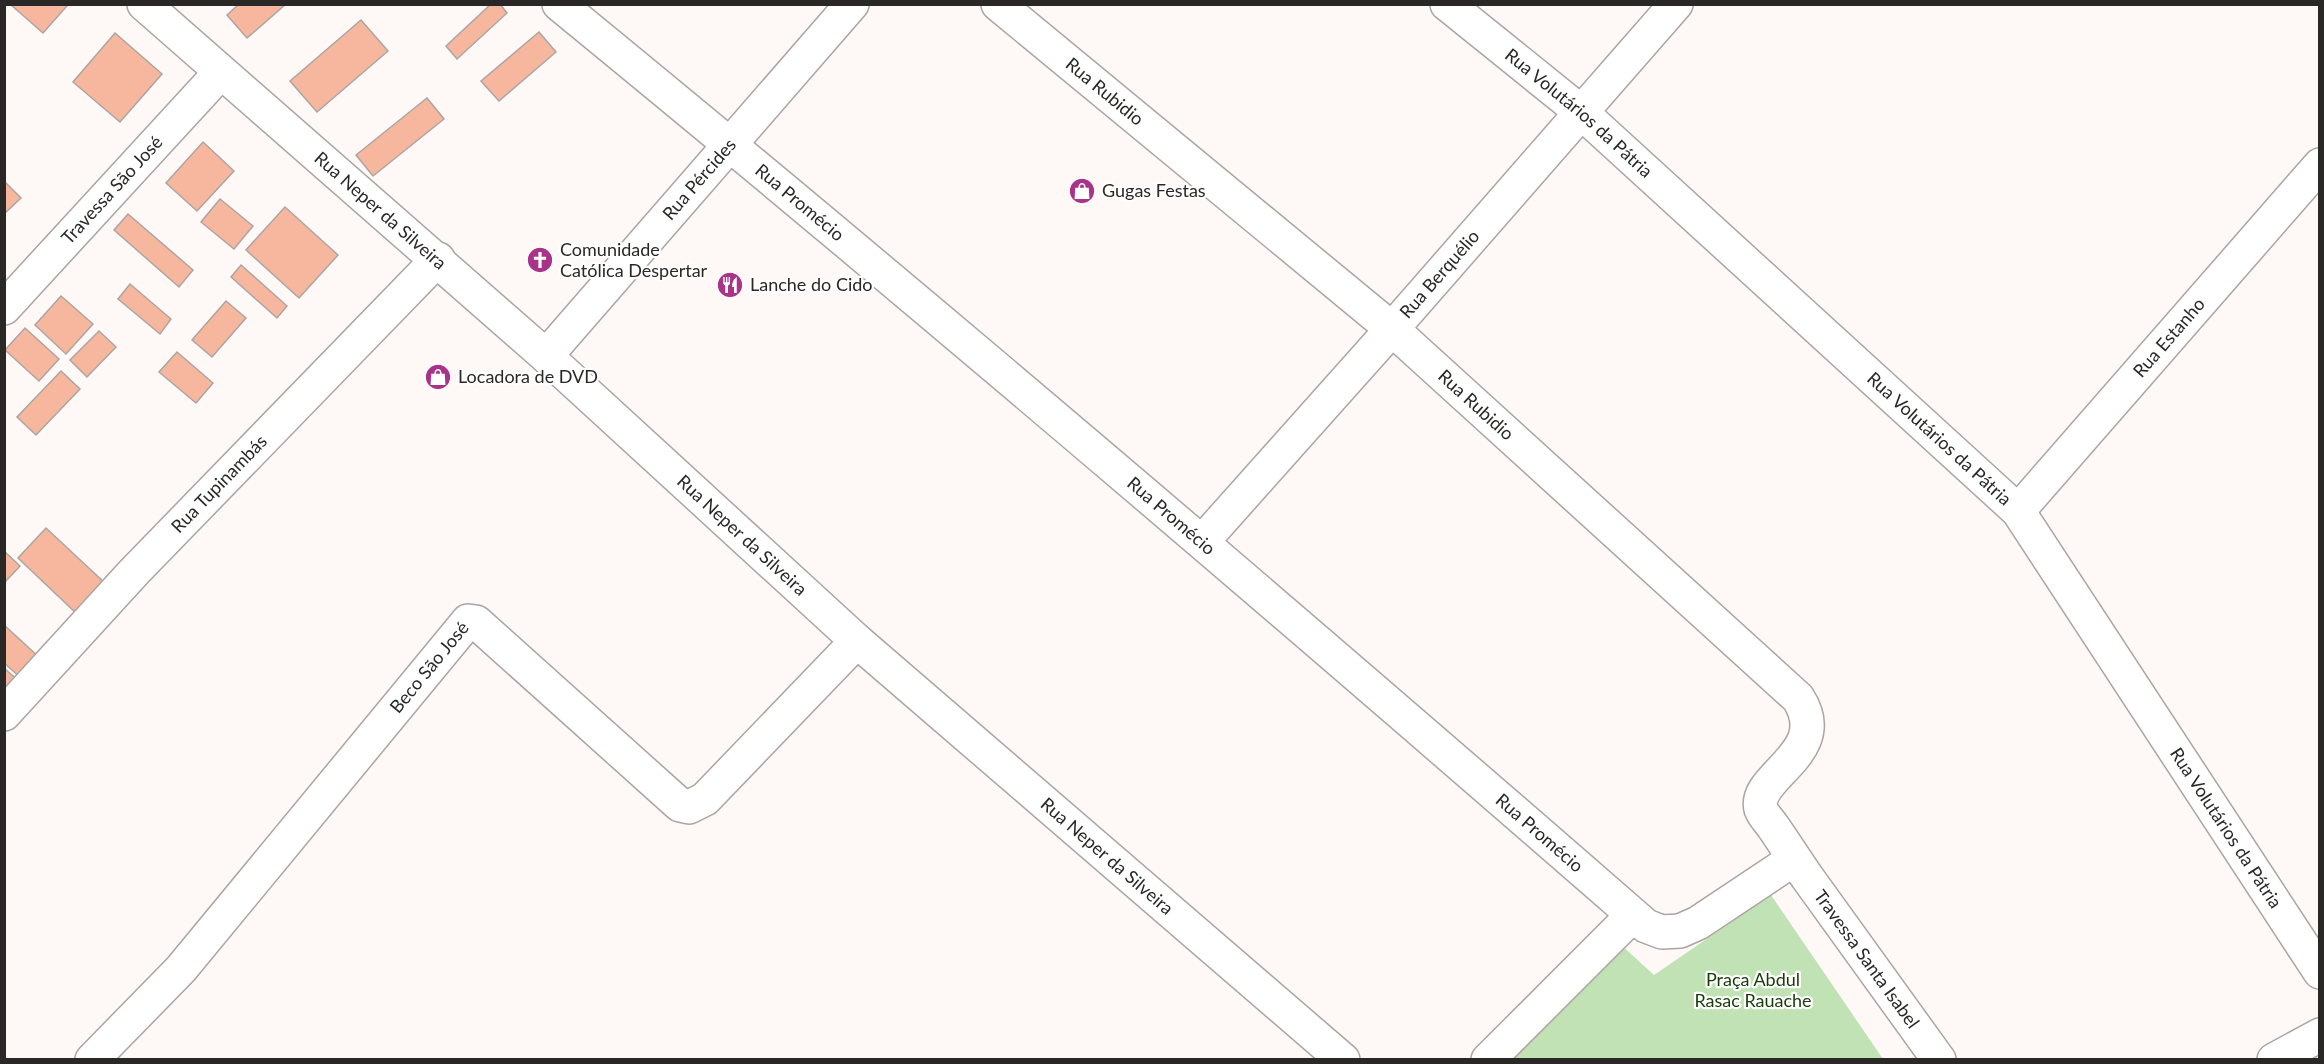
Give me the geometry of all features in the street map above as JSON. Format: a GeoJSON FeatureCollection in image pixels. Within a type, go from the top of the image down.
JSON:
{"type":"FeatureCollection","features":[{"type":"Feature","properties":{"kind":"street","name":"Rua Neper da Silveira"},"geometry":{"type":"LineString","coordinates":[[144,4],[220,73],[438,259],[857,641],[1343,1059]]}},
{"type":"Feature","properties":{"kind":"street","name":"Rua Promécio"},"geometry":{"type":"LineString","coordinates":[[559,4],[730,144],[1202,542],[1646,926],[1662,932],[1680,931],[1698,923],[1794,859]]}},
{"type":"Feature","properties":{"kind":"street","name":"Rua Pércides"},"geometry":{"type":"LineString","coordinates":[[546,356],[852,4]]}},
{"type":"Feature","properties":{"kind":"street","name":"Rua Rubidio"},"geometry":{"type":"LineString","coordinates":[[998,4],[1392,329],[1798,698],[1806,710],[1808,721],[1806,736],[1799,749],[1762,795],[1761,803],[1761,809],[1794,859]]}},
{"type":"Feature","properties":{"kind":"street","name":"Rua Volutários da Pátria"},"geometry":{"type":"LineString","coordinates":[[1447,4],[1581,112],[2018,511],[2319,972]]}},
{"type":"Feature","properties":{"kind":"street","name":"Rua Berquélio"},"geometry":{"type":"LineString","coordinates":[[1202,542],[1677,4]]}},
{"type":"Feature","properties":{"kind":"street","name":"Travessa São José"},"geometry":{"type":"LineString","coordinates":[[4,308],[220,73]]}},
{"type":"Feature","properties":{"kind":"street","name":"Rua Estanho"},"geometry":{"type":"LineString","coordinates":[[2018,511],[2319,165]]}},
{"type":"Feature","properties":{"kind":"street","name":"Rua Tupinambás"},"geometry":{"type":"LineString","coordinates":[[4,714],[134,572],[438,259]]}},
{"type":"Feature","properties":{"kind":"street","name":"Beco São José"},"geometry":{"type":"LineString","coordinates":[[92,1059],[181,969],[468,621],[476,622],[680,805],[689,807],[705,799],[857,641]]}},
{"type":"Feature","properties":{"kind":"street","name":"Travessa Santa Isabel"},"geometry":{"type":"LineString","coordinates":[[1794,859],[1939,1059]]}},
{"type":"Feature","properties":{"kind":"street"},"geometry":{"type":"LineString","coordinates":[[1488,1059],[1633,915]]}},
{"type":"Feature","properties":{"kind":"street"},"geometry":{"type":"LineString","coordinates":[[2274,1059],[2319,1035]]}},
{"type":"Feature","properties":{"kind":"green space","name":"Praça Abdul Rasac Rauache"},"geometry":{"type":"Polygon","coordinates":[[[1771,895],[1883,1059],[1494,1060],[1608,933],[1654,975],[1771,895]]]}},
{"type":"Feature","properties":{"kind":"building"},"geometry":{"type":"Polygon","coordinates":[[[10,4],[66,4],[67,6],[43,33],[10,4]]]}},
{"type":"Feature","properties":{"kind":"building"},"geometry":{"type":"Polygon","coordinates":[[[239,4],[286,4],[247,38],[227,15],[239,4]]]}},
{"type":"Feature","properties":{"kind":"building"},"geometry":{"type":"Polygon","coordinates":[[[491,4],[500,4],[507,13],[457,59],[446,46],[491,4]]]}},
{"type":"Feature","properties":{"kind":"building"},"geometry":{"type":"Polygon","coordinates":[[[361,20],[388,51],[317,112],[290,81],[361,20]]]}},
{"type":"Feature","properties":{"kind":"building"},"geometry":{"type":"Polygon","coordinates":[[[539,32],[556,52],[499,101],[481,81],[539,32]]]}},
{"type":"Feature","properties":{"kind":"building"},"geometry":{"type":"Polygon","coordinates":[[[115,33],[162,74],[120,122],[73,82],[115,33]]]}},
{"type":"Feature","properties":{"kind":"building"},"geometry":{"type":"Polygon","coordinates":[[[427,98],[444,119],[373,176],[356,155],[427,98]]]}},
{"type":"Feature","properties":{"kind":"building"},"geometry":{"type":"Polygon","coordinates":[[[203,142],[234,171],[197,211],[166,183],[203,142]]]}},
{"type":"Feature","properties":{"kind":"building"},"geometry":{"type":"Polygon","coordinates":[[[4,181],[21,198],[4,214],[4,181]]]}},
{"type":"Feature","properties":{"kind":"building"},"geometry":{"type":"Polygon","coordinates":[[[220,199],[253,226],[234,249],[201,222],[220,199]]]}},
{"type":"Feature","properties":{"kind":"building"},"geometry":{"type":"Polygon","coordinates":[[[285,207],[338,255],[299,298],[246,250],[285,207]]]}},
{"type":"Feature","properties":{"kind":"building"},"geometry":{"type":"Polygon","coordinates":[[[128,214],[193,270],[179,287],[114,230],[128,214]]]}},
{"type":"Feature","properties":{"kind":"building"},"geometry":{"type":"Polygon","coordinates":[[[241,265],[287,306],[277,318],[231,277],[241,265]]]}},
{"type":"Feature","properties":{"kind":"building"},"geometry":{"type":"Polygon","coordinates":[[[130,284],[171,319],[160,334],[118,299],[130,284]]]}},
{"type":"Feature","properties":{"kind":"building"},"geometry":{"type":"Polygon","coordinates":[[[61,296],[93,324],[66,354],[35,325],[61,296]]]}},
{"type":"Feature","properties":{"kind":"building"},"geometry":{"type":"Polygon","coordinates":[[[226,301],[246,318],[212,357],[192,340],[226,301]]]}},
{"type":"Feature","properties":{"kind":"building"},"geometry":{"type":"Polygon","coordinates":[[[25,328],[59,359],[39,381],[5,350],[25,328]]]}},
{"type":"Feature","properties":{"kind":"building"},"geometry":{"type":"Polygon","coordinates":[[[99,331],[116,347],[87,377],[70,360],[99,331]]]}},
{"type":"Feature","properties":{"kind":"building"},"geometry":{"type":"Polygon","coordinates":[[[177,352],[213,383],[196,403],[159,372],[177,352]]]}},
{"type":"Feature","properties":{"kind":"building"},"geometry":{"type":"Polygon","coordinates":[[[61,371],[80,389],[36,435],[17,417],[61,371]]]}},
{"type":"Feature","properties":{"kind":"building"},"geometry":{"type":"Polygon","coordinates":[[[46,528],[107,585],[78,615],[18,558],[46,528]]]}},
{"type":"Feature","properties":{"kind":"building"},"geometry":{"type":"Polygon","coordinates":[[[4,551],[20,566],[4,583],[4,551]]]}},
{"type":"Feature","properties":{"kind":"building"},"geometry":{"type":"Polygon","coordinates":[[[4,625],[40,658],[21,678],[4,663],[4,625]]]}},
{"type":"Feature","properties":{"kind":"building"},"geometry":{"type":"Polygon","coordinates":[[[4,668],[20,682],[4,699],[4,668]]]}},
{"type":"Feature","properties":{"kind":"place","name":"Gugas Festas"},"geometry":{"type":"Point","coordinates":[1082,191]}},
{"type":"Feature","properties":{"kind":"place","name":"Comunidade Católica Despertar"},"geometry":{"type":"Point","coordinates":[540,260]}},
{"type":"Feature","properties":{"kind":"place","name":"Lanche do Cido"},"geometry":{"type":"Point","coordinates":[730,285]}},
{"type":"Feature","properties":{"kind":"place","name":"Locadora de DVD"},"geometry":{"type":"Point","coordinates":[438,377]}}]}
